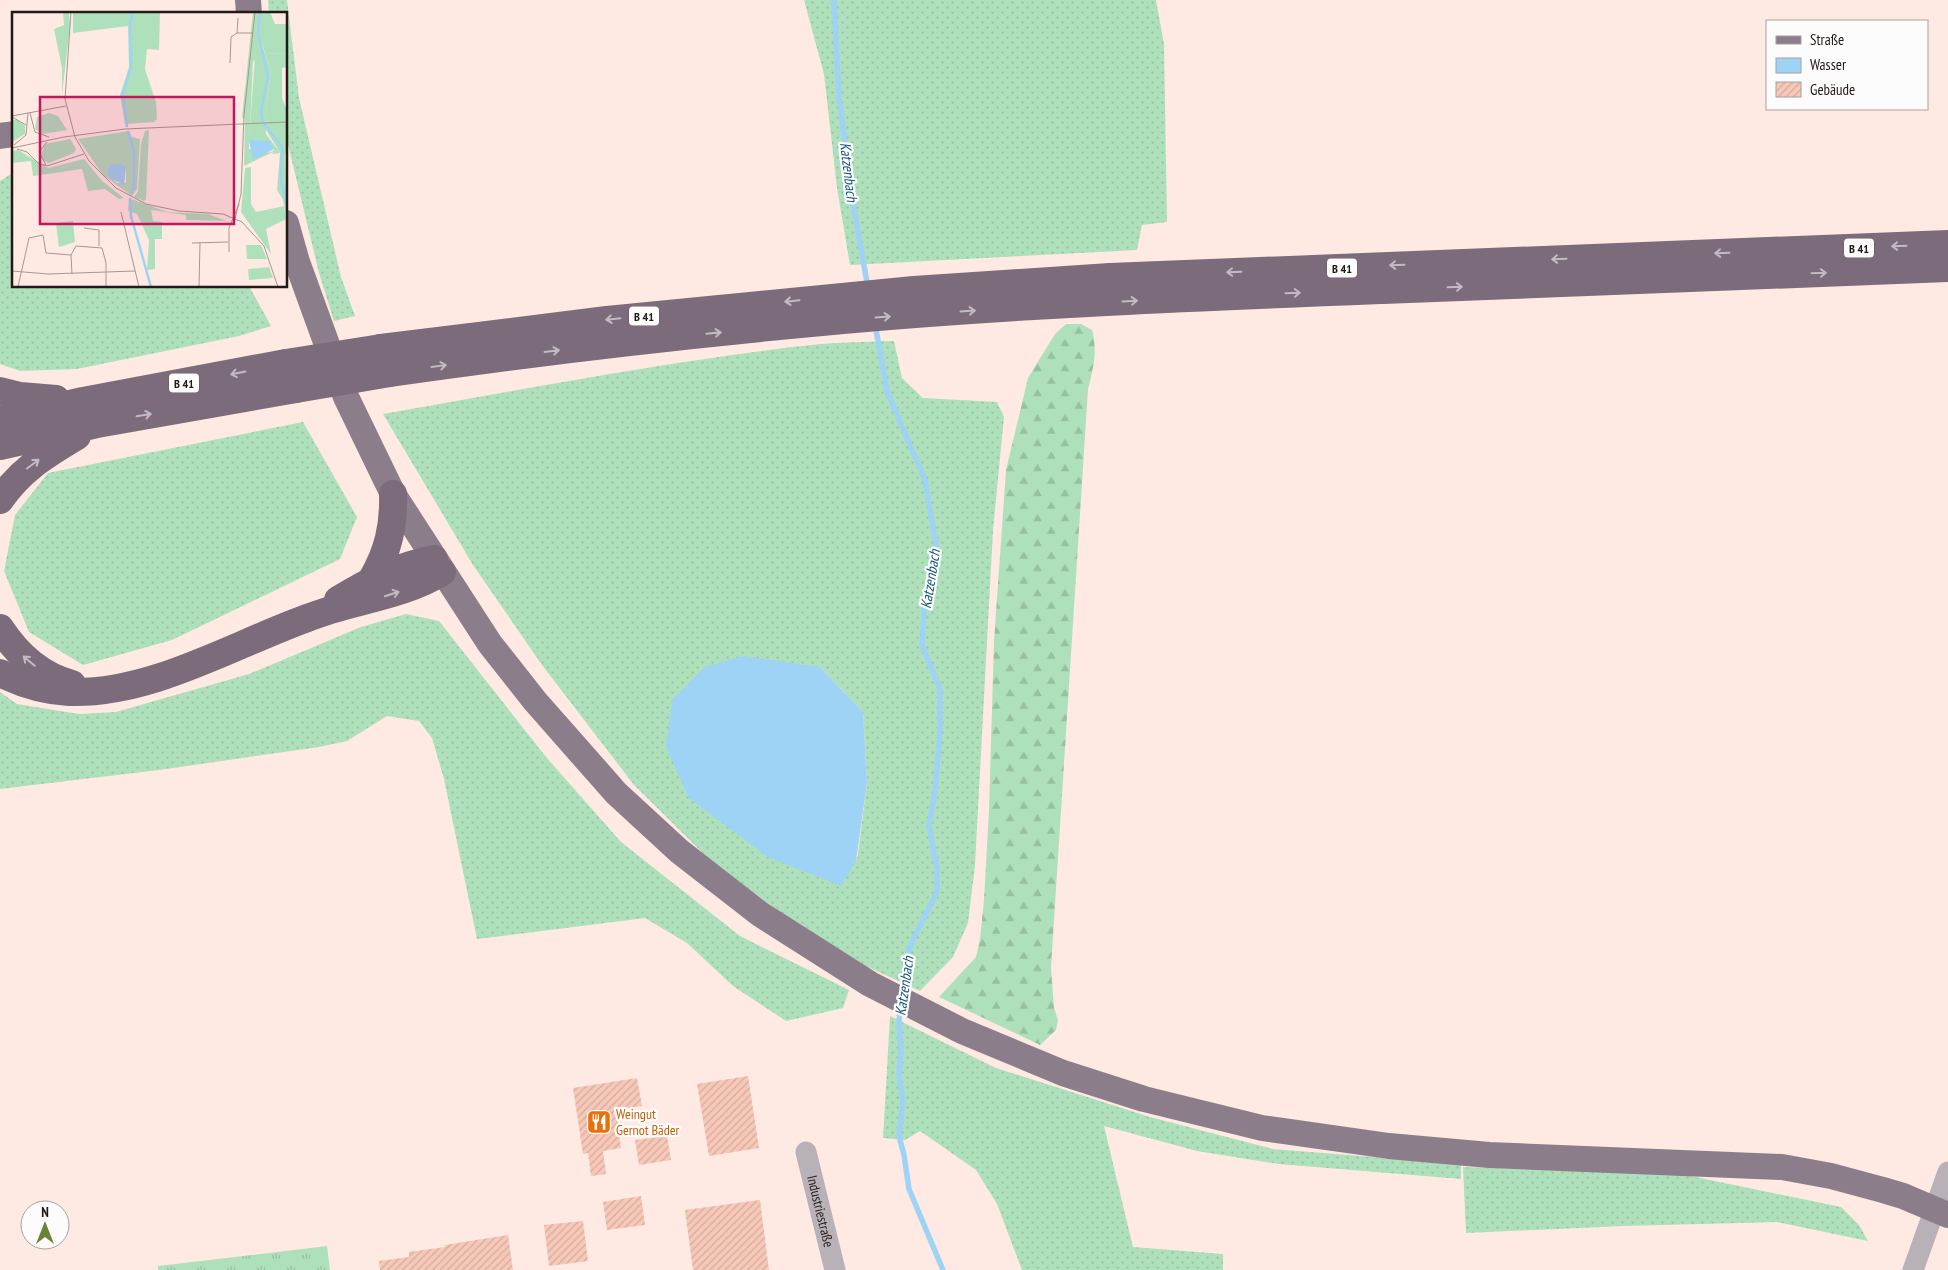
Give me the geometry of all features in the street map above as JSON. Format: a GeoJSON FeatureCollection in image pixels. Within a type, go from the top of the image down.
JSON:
{"type":"FeatureCollection","features":[{"type":"Feature","properties":{"kind":"highway","name":"B 41"},"geometry":{"type":"LineString","coordinates":[[1770,263],[1948,244]]}},
{"type":"Feature","properties":{"kind":"highway","name":"B 41"},"geometry":{"type":"LineString","coordinates":[[0,420],[296,389],[386,361],[607,320],[843,308],[917,302],[1110,277],[1770,263],[1948,268]]}},
{"type":"Feature","properties":{"kind":"highway","name":"B 41"},"geometry":{"type":"LineString","coordinates":[[0,446],[90,412],[286,364],[386,361]]}},
{"type":"Feature","properties":{"kind":"highway","name":"B 41"},"geometry":{"type":"LineString","coordinates":[[0,391],[90,412]]}},
{"type":"Feature","properties":{"kind":"highway","name":"B 41"},"geometry":{"type":"LineString","coordinates":[[0,500],[10,485],[90,412]]}},
{"type":"Feature","properties":{"kind":"highway"},"geometry":{"type":"LineString","coordinates":[[372,579],[383,558],[390,535],[393,494]]}},
{"type":"Feature","properties":{"kind":"highway"},"geometry":{"type":"LineString","coordinates":[[311,616],[372,579],[403,566],[438,566]]}},
{"type":"Feature","properties":{"kind":"highway"},"geometry":{"type":"LineString","coordinates":[[0,674],[30,686],[68,692],[106,689],[161,676],[311,616],[406,590],[428,581],[438,566]]}},
{"type":"Feature","properties":{"kind":"highway"},"geometry":{"type":"LineString","coordinates":[[0,628],[21,655],[52,676],[87,688],[106,689]]}},
{"type":"Feature","properties":{"kind":"main road"},"geometry":{"type":"LineString","coordinates":[[288,231],[296,262],[346,397],[393,494],[490,644],[535,701],[616,793],[679,851],[760,914],[830,960],[912,1007],[962,1031],[1063,1073],[1144,1099],[1262,1128],[1389,1146],[1489,1154],[1782,1166],[1840,1178],[1903,1196],[1941,1212]]}},
{"type":"Feature","properties":{"kind":"street","name":"Industriestraße"},"geometry":{"type":"LineString","coordinates":[[806,1152],[835,1270]]}},
{"type":"Feature","properties":{"kind":"street"},"geometry":{"type":"LineString","coordinates":[[1913,1270],[1941,1212],[1948,1172]]}},
{"type":"Feature","properties":{"kind":"green space"},"geometry":{"type":"Polygon","coordinates":[[[268,0],[287,0],[299,98],[341,277],[355,316],[334,321],[319,273],[288,144],[288,12],[269,12],[268,0]]]}},
{"type":"Feature","properties":{"kind":"green space"},"geometry":{"type":"Polygon","coordinates":[[[804,0],[1156,0],[1164,44],[1167,222],[1142,225],[1137,250],[850,265],[837,188],[824,74],[804,0]]]}},
{"type":"Feature","properties":{"kind":"green space"},"geometry":{"type":"Polygon","coordinates":[[[12,173],[12,288],[250,288],[271,326],[239,336],[77,369],[20,371],[0,364],[0,181],[12,173]]]}},
{"type":"Feature","properties":{"kind":"green space"},"geometry":{"type":"Polygon","coordinates":[[[1066,324],[1081,324],[1092,330],[1095,353],[1088,389],[1051,967],[1054,1008],[1058,1020],[1056,1030],[1040,1045],[939,997],[976,957],[980,939],[989,810],[994,641],[1006,470],[1028,378],[1055,334],[1066,324]]]}},
{"type":"Feature","properties":{"kind":"green space"},"geometry":{"type":"Polygon","coordinates":[[[894,341],[902,378],[923,398],[997,402],[1004,417],[993,530],[975,865],[968,923],[953,957],[920,991],[844,956],[716,866],[634,785],[542,665],[473,565],[383,414],[704,359],[811,345],[894,341]],[[820,667],[857,861],[867,783],[863,712],[820,667]]]}},
{"type":"Feature","properties":{"kind":"green space"},"geometry":{"type":"Polygon","coordinates":[[[303,422],[357,517],[340,559],[172,640],[83,665],[29,632],[4,571],[15,515],[48,473],[303,422]]]}},
{"type":"Feature","properties":{"kind":"green space"},"geometry":{"type":"Polygon","coordinates":[[[406,614],[439,621],[546,757],[621,842],[740,936],[849,990],[843,1008],[786,1021],[733,986],[687,943],[645,918],[477,939],[444,779],[432,738],[419,721],[387,716],[347,741],[319,747],[159,770],[0,789],[0,692],[17,704],[79,714],[116,712],[249,674],[361,627],[406,614]]]}},
{"type":"Feature","properties":{"kind":"green space"},"geometry":{"type":"Polygon","coordinates":[[[890,1016],[996,1068],[1150,1117],[1273,1149],[1461,1164],[1461,1179],[1279,1164],[1197,1151],[1104,1126],[1133,1247],[1223,1254],[1223,1270],[1022,1270],[997,1204],[976,1170],[920,1131],[905,1140],[883,1138],[890,1016]]]}},
{"type":"Feature","properties":{"kind":"green space"},"geometry":{"type":"Polygon","coordinates":[[[1463,1167],[1686,1175],[1841,1207],[1859,1225],[1868,1241],[1777,1222],[1466,1233],[1463,1167]]]}},
{"type":"Feature","properties":{"kind":"green space"},"geometry":{"type":"Polygon","coordinates":[[[327,1246],[330,1270],[158,1270],[158,1266],[327,1246]]]}},
{"type":"Feature","properties":{"kind":"water"},"geometry":{"type":"Polygon","coordinates":[[[743,656],[820,667],[863,712],[867,783],[856,861],[841,886],[768,857],[689,798],[666,747],[672,700],[705,667],[743,656]]]}},
{"type":"Feature","properties":{"kind":"building"},"geometry":{"type":"Polygon","coordinates":[[[748,1076],[759,1148],[709,1156],[697,1084],[748,1076]]]}},
{"type":"Feature","properties":{"kind":"building"},"geometry":{"type":"Polygon","coordinates":[[[637,1078],[642,1106],[616,1110],[621,1148],[603,1151],[606,1174],[591,1176],[588,1153],[583,1154],[573,1088],[637,1078]]]}},
{"type":"Feature","properties":{"kind":"building"},"geometry":{"type":"Polygon","coordinates":[[[667,1136],[671,1160],[639,1165],[635,1140],[667,1136]]]}},
{"type":"Feature","properties":{"kind":"building"},"geometry":{"type":"Polygon","coordinates":[[[641,1196],[645,1225],[607,1230],[603,1202],[641,1196]]]}},
{"type":"Feature","properties":{"kind":"building"},"geometry":{"type":"Polygon","coordinates":[[[760,1200],[769,1270],[693,1270],[685,1210],[760,1200]]]}},
{"type":"Feature","properties":{"kind":"building"},"geometry":{"type":"Polygon","coordinates":[[[583,1221],[588,1261],[549,1266],[544,1225],[583,1221]]]}},
{"type":"Feature","properties":{"kind":"building"},"geometry":{"type":"Polygon","coordinates":[[[508,1235],[513,1270],[380,1270],[379,1261],[409,1257],[409,1252],[508,1235]]]}},
{"type":"Feature","properties":{"kind":"waterway","name":"Katzenbach"},"geometry":{"type":"LineString","coordinates":[[834,0],[839,97],[853,203],[868,288]]}},
{"type":"Feature","properties":{"kind":"waterway","name":"Katzenbach"},"geometry":{"type":"LineString","coordinates":[[875,324],[887,391],[925,480],[937,551],[925,597],[922,645],[940,689],[940,731],[935,792],[929,826],[937,868],[937,892],[913,939],[906,959],[903,993]]}},
{"type":"Feature","properties":{"kind":"waterway","name":"Katzenbach"},"geometry":{"type":"LineString","coordinates":[[901,1007],[899,1020],[901,1051],[899,1076],[903,1102],[899,1136],[909,1189],[943,1270]]}},
{"type":"Feature","properties":{"kind":"place","name":"Weingut Gernot Bäder"},"geometry":{"type":"Point","coordinates":[599,1122]}}]}
